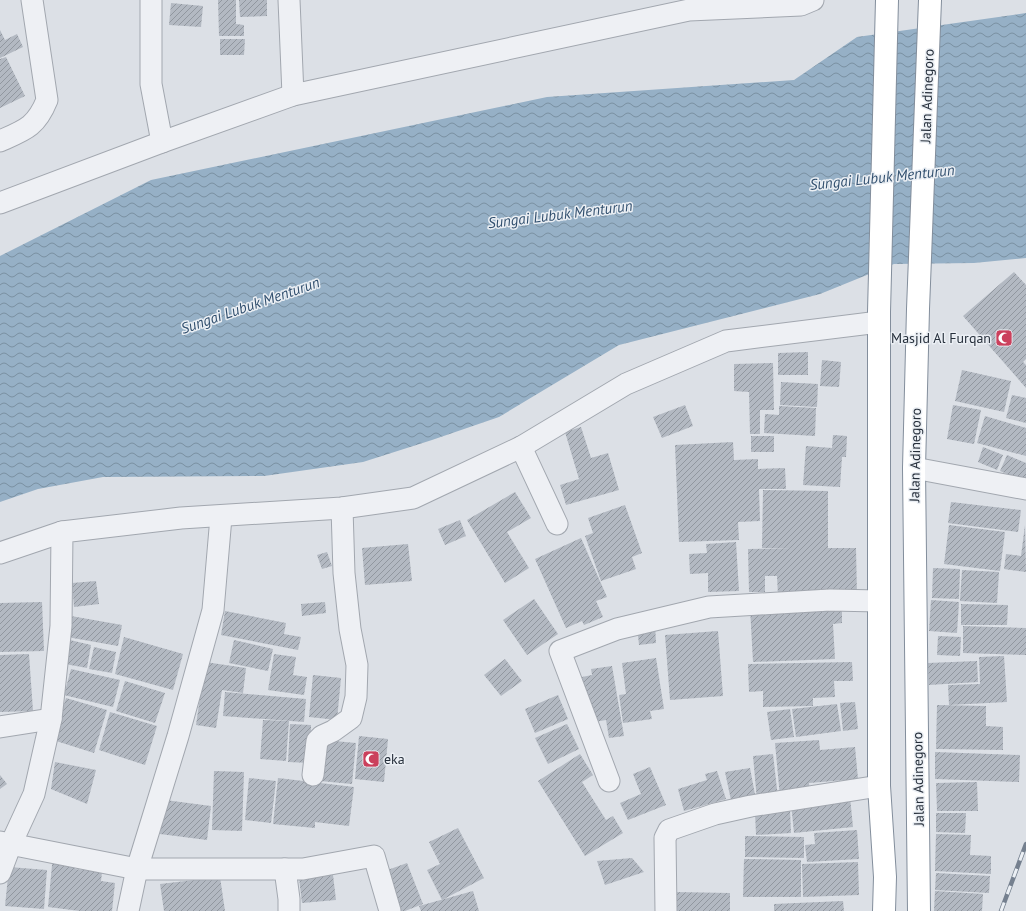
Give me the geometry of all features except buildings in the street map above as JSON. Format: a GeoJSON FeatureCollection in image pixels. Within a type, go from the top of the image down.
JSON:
{"type":"FeatureCollection","features":[{"type":"Feature","properties":{"kind":"highway","name":"Jalan Adinegoro"},"geometry":{"type":"LineString","coordinates":[[919,911],[920,877],[914,468],[918,309],[930,2]]}},
{"type":"Feature","properties":{"kind":"highway"},"geometry":{"type":"LineString","coordinates":[[884,911],[885,877],[879,786],[878,601],[879,317],[887,5]]}},
{"type":"Feature","properties":{"kind":"highway"},"geometry":{"type":"LineString","coordinates":[[885,877],[892,882],[914,883],[920,877]]}},
{"type":"Feature","properties":{"kind":"street"},"geometry":{"type":"LineString","coordinates":[[0,141],[22,131],[35,122],[47,100],[32,0]]}},
{"type":"Feature","properties":{"kind":"street"},"geometry":{"type":"LineString","coordinates":[[151,0],[151,84],[162,142]]}},
{"type":"Feature","properties":{"kind":"street"},"geometry":{"type":"LineString","coordinates":[[289,0],[293,95]]}},
{"type":"Feature","properties":{"kind":"street"},"geometry":{"type":"LineString","coordinates":[[0,204],[162,142],[293,95],[689,5],[801,5],[813,0]]}},
{"type":"Feature","properties":{"kind":"street"},"geometry":{"type":"LineString","coordinates":[[0,553],[62,532],[181,518],[221,517],[250,513],[342,508],[413,498],[521,448],[626,384],[726,341],[879,317]]}},
{"type":"Feature","properties":{"kind":"street"},"geometry":{"type":"LineString","coordinates":[[521,448],[557,524]]}},
{"type":"Feature","properties":{"kind":"street"},"geometry":{"type":"LineString","coordinates":[[914,468],[1026,489]]}},
{"type":"Feature","properties":{"kind":"street"},"geometry":{"type":"LineString","coordinates":[[313,775],[317,741],[322,736],[333,731],[351,718],[356,697],[357,665],[350,629],[344,573],[342,508]]}},
{"type":"Feature","properties":{"kind":"street"},"geometry":{"type":"LineString","coordinates":[[128,911],[137,869],[182,722],[213,610],[221,517]]}},
{"type":"Feature","properties":{"kind":"street"},"geometry":{"type":"LineString","coordinates":[[0,873],[5,843],[34,794],[51,719],[61,626],[62,532]]}},
{"type":"Feature","properties":{"kind":"street"},"geometry":{"type":"LineString","coordinates":[[610,782],[560,651],[616,629],[709,606],[830,600],[878,601]]}},
{"type":"Feature","properties":{"kind":"street"},"geometry":{"type":"LineString","coordinates":[[0,726],[51,719]]}},
{"type":"Feature","properties":{"kind":"street"},"geometry":{"type":"LineString","coordinates":[[666,911],[665,838],[669,830],[715,814],[751,806],[879,786]]}},
{"type":"Feature","properties":{"kind":"street"},"geometry":{"type":"LineString","coordinates":[[5,843],[137,869],[303,870],[374,856],[390,911]]}},
{"type":"Feature","properties":{"kind":"street"},"geometry":{"type":"LineString","coordinates":[[285,870],[289,911]]}},
{"type":"Feature","properties":{"kind":"water","name":"Sungai Lubuk Menturun"},"geometry":{"type":"Polygon","coordinates":[[[1026,13],[1026,258],[974,263],[894,264],[820,294],[619,345],[499,417],[363,462],[264,476],[103,477],[38,489],[0,502],[0,256],[151,180],[547,97],[794,80],[857,37],[1026,13]]]}},
{"type":"Feature","properties":{"kind":"railway"},"geometry":{"type":"LineString","coordinates":[[1001,911],[1026,844]]}},
{"type":"Feature","properties":{"kind":"place","name":"Masjid Al Furqan"},"geometry":{"type":"Point","coordinates":[1004,338]}},
{"type":"Feature","properties":{"kind":"place","name":"eka"},"geometry":{"type":"Point","coordinates":[371,759]}}]}
